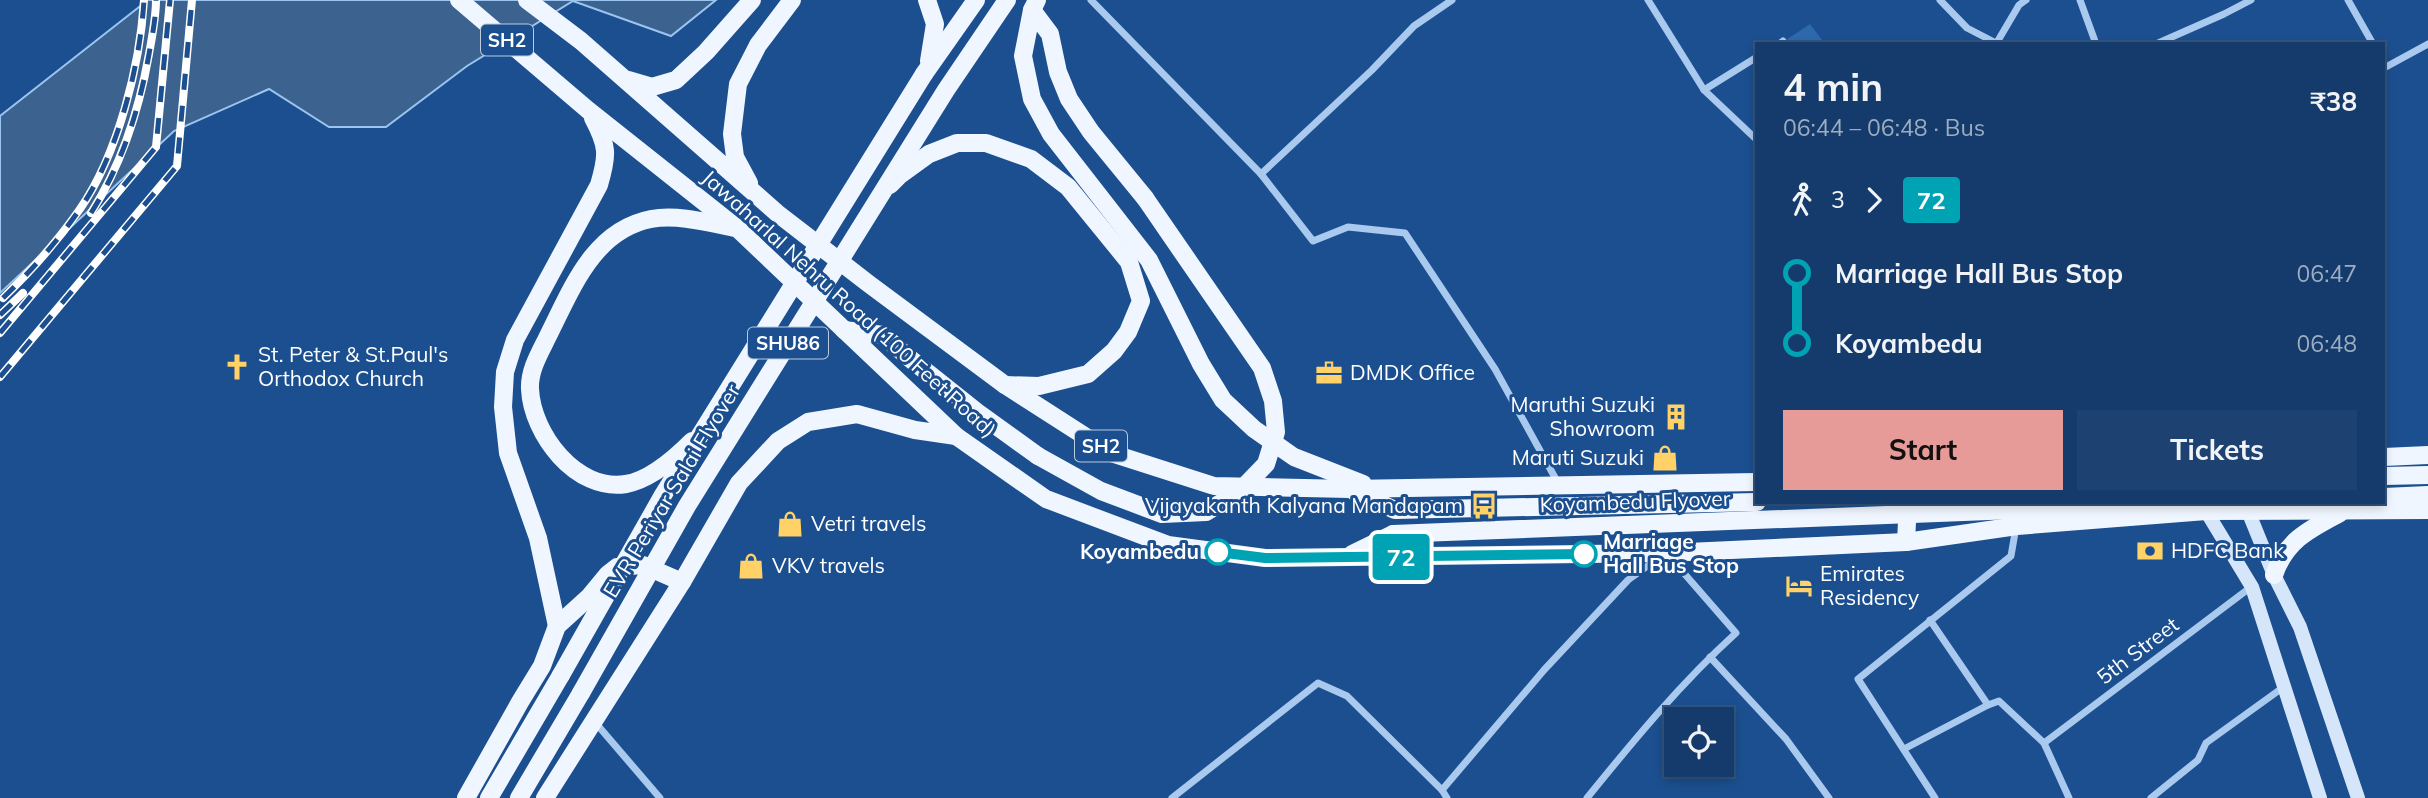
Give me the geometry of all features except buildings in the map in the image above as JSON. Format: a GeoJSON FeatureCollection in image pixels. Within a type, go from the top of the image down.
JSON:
{"type":"FeatureCollection","features":[{"type":"Feature","properties":{"kind":"main road","name":"Jawaharlal Nehru Road (100 Feet Road)"},"geometry":{"type":"LineString","coordinates":[[458,0],[588,110],[738,229],[956,436],[1046,499],[1168,545],[1265,558],[1666,553],[1906,542],[2017,526],[2206,511],[2428,510]]}},
{"type":"Feature","properties":{"kind":"main road","name":"Jawaharlal Nehru Road (100 Feet Road)"},"geometry":{"type":"LineString","coordinates":[[527,0],[581,41],[754,193],[869,284],[1005,385],[1111,453],[1214,486],[1376,489],[1755,482]]}},
{"type":"Feature","properties":{"kind":"main road"},"geometry":{"type":"LineString","coordinates":[[625,79],[652,87],[676,80],[752,0]]}},
{"type":"Feature","properties":{"kind":"main road"},"geometry":{"type":"LineString","coordinates":[[754,193],[735,157],[732,134],[738,84],[758,45],[792,0]]}},
{"type":"Feature","properties":{"kind":"main road"},"geometry":{"type":"LineString","coordinates":[[923,74],[931,54],[935,24],[926,0]]}},
{"type":"Feature","properties":{"kind":"main road","name":"EVR Periyar Salai Flyover"},"geometry":{"type":"LineString","coordinates":[[489,798],[702,431],[923,74],[976,0]]}},
{"type":"Feature","properties":{"kind":"main road","name":"EVR Periyar Salai Flyover"},"geometry":{"type":"LineString","coordinates":[[519,798],[687,506],[967,57],[1007,0]]}},
{"type":"Feature","properties":{"kind":"main road"},"geometry":{"type":"LineString","coordinates":[[844,330],[883,335],[976,412],[1038,456],[1101,491],[1162,514],[1206,512],[1239,492],[1266,464],[1276,432],[1273,401],[1262,368],[1145,198],[1091,132],[1069,99],[1058,72],[1050,34],[1035,5]]}},
{"type":"Feature","properties":{"kind":"main road"},"geometry":{"type":"LineString","coordinates":[[1035,5],[1023,57],[1032,99],[1051,134],[1149,260],[1201,364],[1223,400],[1254,429],[1294,457],[1376,489]]}},
{"type":"Feature","properties":{"kind":"main road"},"geometry":{"type":"LineString","coordinates":[[557,626],[538,538],[508,453],[503,407],[505,372],[515,340],[599,186],[606,164],[605,140],[588,110]]}},
{"type":"Feature","properties":{"kind":"main road"},"geometry":{"type":"LineString","coordinates":[[880,195],[900,174],[929,154],[957,143],[986,143],[1031,159],[1068,187],[1129,262],[1141,301],[1128,332],[1114,351],[1088,374],[1039,386],[1005,385]]}},
{"type":"Feature","properties":{"kind":"main road"},"geometry":{"type":"LineString","coordinates":[[702,431],[677,456],[647,475],[626,484],[597,484],[578,472],[552,447],[537,421],[530,388],[532,369],[580,272],[600,247],[624,228],[653,219],[687,219],[738,229]]}},
{"type":"Feature","properties":{"kind":"main road"},"geometry":{"type":"LineString","coordinates":[[545,798],[682,582],[739,483],[778,441],[808,422],[857,414],[915,430],[956,436]]}},
{"type":"Feature","properties":{"kind":"main road"},"geometry":{"type":"LineString","coordinates":[[2385,457],[2428,455]]}},
{"type":"Feature","properties":{"kind":"main road"},"geometry":{"type":"LineString","coordinates":[[2385,476],[2428,474]]}},
{"type":"Feature","properties":{"kind":"main road","name":"Koyambedu Flyover"},"geometry":{"type":"LineString","coordinates":[[1349,489],[1395,510],[1755,502]]}},
{"type":"Feature","properties":{"kind":"main road"},"geometry":{"type":"LineString","coordinates":[[2385,497],[2428,495]]}},
{"type":"Feature","properties":{"kind":"main road"},"geometry":{"type":"LineString","coordinates":[[1906,542],[1908,504]]}},
{"type":"Feature","properties":{"kind":"main road","name":"Koyambedu Flyover"},"geometry":{"type":"LineString","coordinates":[[1348,556],[1393,534],[2172,504]]}},
{"type":"Feature","properties":{"kind":"main road"},"geometry":{"type":"LineString","coordinates":[[2206,511],[2252,587],[2320,798]]}},
{"type":"Feature","properties":{"kind":"main road"},"geometry":{"type":"LineString","coordinates":[[2248,511],[2274,575],[2300,626],[2358,798]]}},
{"type":"Feature","properties":{"kind":"main road"},"geometry":{"type":"LineString","coordinates":[[2274,575],[2280,556],[2305,531],[2344,511]]}},
{"type":"Feature","properties":{"kind":"main road"},"geometry":{"type":"LineString","coordinates":[[466,798],[542,666],[557,626],[617,567],[643,565],[682,582]]}},
{"type":"Feature","properties":{"kind":"street"},"geometry":{"type":"LineString","coordinates":[[1091,0],[1261,174],[1313,241],[1348,228],[1405,233],[1494,369],[1559,485]]}},
{"type":"Feature","properties":{"kind":"street"},"geometry":{"type":"LineString","coordinates":[[1261,174],[1414,26],[1452,0]]}},
{"type":"Feature","properties":{"kind":"street"},"geometry":{"type":"LineString","coordinates":[[1940,0],[1967,28],[1994,42]]}},
{"type":"Feature","properties":{"kind":"street"},"geometry":{"type":"LineString","coordinates":[[1997,42],[2019,5],[2026,0]]}},
{"type":"Feature","properties":{"kind":"street"},"geometry":{"type":"LineString","coordinates":[[2080,0],[2095,42]]}},
{"type":"Feature","properties":{"kind":"street"},"geometry":{"type":"LineString","coordinates":[[2161,42],[2251,0]]}},
{"type":"Feature","properties":{"kind":"street"},"geometry":{"type":"LineString","coordinates":[[2348,0],[2372,42]]}},
{"type":"Feature","properties":{"kind":"street"},"geometry":{"type":"LineString","coordinates":[[1651,1],[1704,90],[1755,138]]}},
{"type":"Feature","properties":{"kind":"street"},"geometry":{"type":"LineString","coordinates":[[2385,66],[2428,44]]}},
{"type":"Feature","properties":{"kind":"street"},"geometry":{"type":"LineString","coordinates":[[1704,90],[1755,58]]}},
{"type":"Feature","properties":{"kind":"street"},"geometry":{"type":"LineString","coordinates":[[1935,798],[1858,679],[2011,556],[2017,526]]}},
{"type":"Feature","properties":{"kind":"street"},"geometry":{"type":"LineString","coordinates":[[1442,790],[1544,670],[1628,580],[1666,553],[1736,633],[1656,713],[1587,798]]}},
{"type":"Feature","properties":{"kind":"street","name":"5th Street"},"geometry":{"type":"LineString","coordinates":[[2044,743],[2252,587]]}},
{"type":"Feature","properties":{"kind":"street"},"geometry":{"type":"LineString","coordinates":[[1930,620],[1988,705]]}},
{"type":"Feature","properties":{"kind":"street"},"geometry":{"type":"LineString","coordinates":[[1710,657],[1786,739],[1829,798]]}},
{"type":"Feature","properties":{"kind":"street"},"geometry":{"type":"LineString","coordinates":[[1172,798],[1318,683],[1347,696],[1447,798]]}},
{"type":"Feature","properties":{"kind":"street"},"geometry":{"type":"LineString","coordinates":[[2151,798],[2198,760],[2206,743],[2285,686]]}},
{"type":"Feature","properties":{"kind":"street"},"geometry":{"type":"LineString","coordinates":[[1904,749],[1998,701],[2044,743],[2069,798]]}},
{"type":"Feature","properties":{"kind":"street"},"geometry":{"type":"LineString","coordinates":[[594,720],[660,798]]}},
{"type":"Feature","properties":{"kind":"shaded area"},"geometry":{"type":"Polygon","coordinates":[[[148,0],[716,0],[671,36],[573,1],[467,66],[386,127],[329,127],[269,89],[174,131],[0,293],[0,116],[148,0]]]}},
{"type":"Feature","properties":{"kind":"shaded area"},"geometry":{"type":"Polygon","coordinates":[[[1810,24],[1824,42],[1788,42],[1786,40],[1810,24]]]}},
{"type":"Feature","properties":{"kind":"railway"},"geometry":{"type":"LineString","coordinates":[[3,298],[43,256],[71,221],[105,162],[116,136],[132,81],[144,0]]}},
{"type":"Feature","properties":{"kind":"railway"},"geometry":{"type":"LineString","coordinates":[[91,213],[112,176],[128,136],[149,54],[156,0]]}},
{"type":"Feature","properties":{"kind":"railway"},"geometry":{"type":"LineString","coordinates":[[0,333],[156,147],[170,0]]}},
{"type":"Feature","properties":{"kind":"railway"},"geometry":{"type":"LineString","coordinates":[[0,377],[177,166],[192,0]]}},
{"type":"Feature","properties":{"kind":"railway"},"geometry":{"type":"LineString","coordinates":[[0,315],[23,293]]}},
{"type":"Feature","properties":{"kind":"bus line","name":"72"},"geometry":{"type":"LineString","coordinates":[[1218,552],[1265,558],[1584,554]]}},
{"type":"Feature","properties":{"kind":"place","name":"St. Peter & St.Paul's Orthodox Church"},"geometry":{"type":"Point","coordinates":[237,367]}},
{"type":"Feature","properties":{"kind":"place","name":"DMDK Office"},"geometry":{"type":"Point","coordinates":[1329,373]}},
{"type":"Feature","properties":{"kind":"place","name":"Maruthi Suzuki Showroom"},"geometry":{"type":"Point","coordinates":[1676,417]}},
{"type":"Feature","properties":{"kind":"place","name":"Maruti Suzuki"},"geometry":{"type":"Point","coordinates":[1665,458]}},
{"type":"Feature","properties":{"kind":"place","name":"Vijayakanth Kalyana Mandapam"},"geometry":{"type":"Point","coordinates":[1484,506]}},
{"type":"Feature","properties":{"kind":"place","name":"Vetri travels"},"geometry":{"type":"Point","coordinates":[790,524]}},
{"type":"Feature","properties":{"kind":"place","name":"HDFC Bank"},"geometry":{"type":"Point","coordinates":[2150,551]}},
{"type":"Feature","properties":{"kind":"place","name":"Koyambedu"},"geometry":{"type":"Point","coordinates":[1218,552]}},
{"type":"Feature","properties":{"kind":"place","name":"Marriage Hall Bus Stop"},"geometry":{"type":"Point","coordinates":[1584,554]}},
{"type":"Feature","properties":{"kind":"place","name":"VKV travels"},"geometry":{"type":"Point","coordinates":[751,566]}},
{"type":"Feature","properties":{"kind":"place","name":"Emirates Residency"},"geometry":{"type":"Point","coordinates":[1799,586]}}]}
